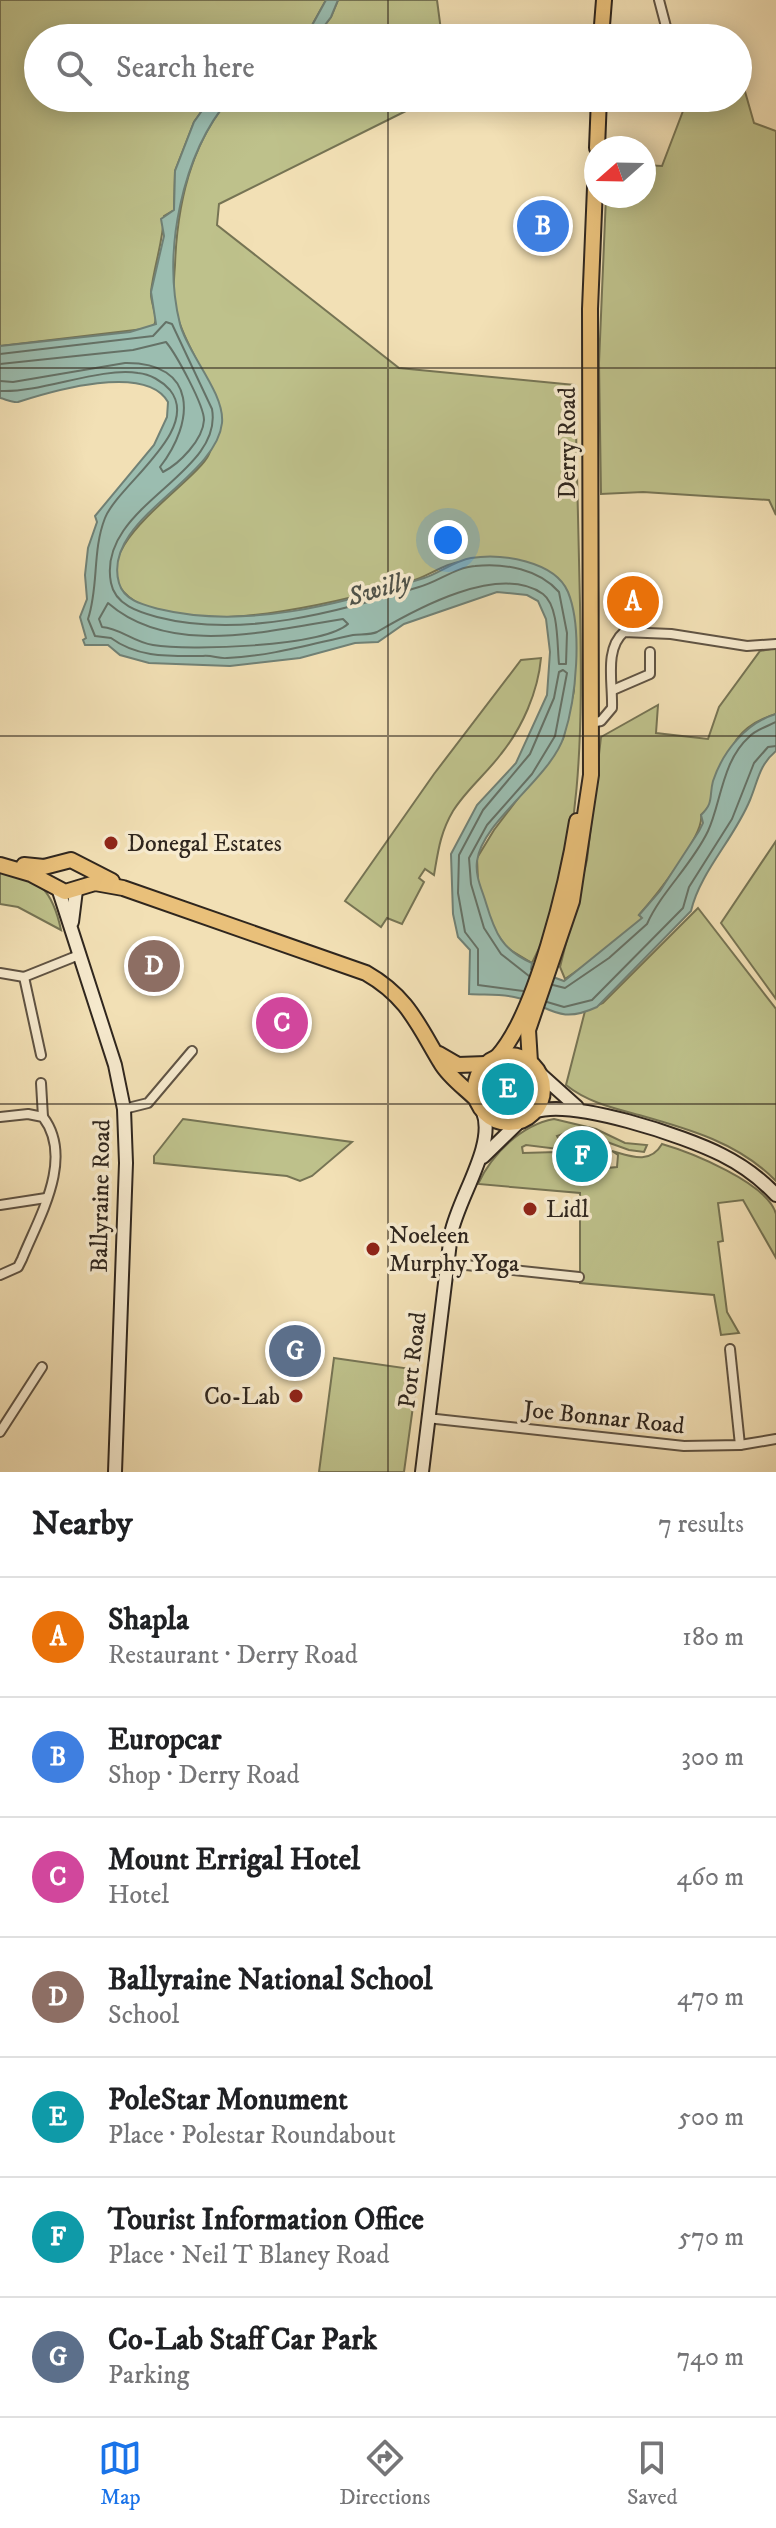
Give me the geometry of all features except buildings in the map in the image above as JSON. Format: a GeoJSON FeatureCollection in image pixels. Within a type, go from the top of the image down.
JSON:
{"type":"FeatureCollection","features":[{"type":"Feature","properties":{"kind":"main road"},"geometry":{"type":"LineString","coordinates":[[602,24],[604,0]]}},
{"type":"Feature","properties":{"kind":"main road"},"geometry":{"type":"LineString","coordinates":[[597,136],[598,112]]}},
{"type":"Feature","properties":{"kind":"main road","name":"Derry Road"},"geometry":{"type":"LineString","coordinates":[[491,1061],[529,1010],[548,959],[566,875],[591,723],[590,309],[594,208]]}},
{"type":"Feature","properties":{"kind":"main road"},"geometry":{"type":"LineString","coordinates":[[0,864],[44,867],[68,860],[123,888]]}},
{"type":"Feature","properties":{"kind":"main road"},"geometry":{"type":"LineString","coordinates":[[0,864],[21,870],[67,892],[95,883],[123,888],[366,973],[390,989],[409,1009],[444,1068],[480,1106],[497,1121],[519,1122]]}},
{"type":"Feature","properties":{"kind":"main road"},"geometry":{"type":"LineString","coordinates":[[57,864],[52,876],[57,888]]}},
{"type":"Feature","properties":{"kind":"main road"},"geometry":{"type":"LineString","coordinates":[[71,929],[84,874],[79,864]]}},
{"type":"Feature","properties":{"kind":"main road","name":"Ballyraine Road"},"geometry":{"type":"LineString","coordinates":[[57,888],[115,1065],[124,1109],[126,1163],[115,1472]]}},
{"type":"Feature","properties":{"kind":"main road","name":"Derry Road"},"geometry":{"type":"LineString","coordinates":[[529,1010],[526,1037],[534,1067]]}},
{"type":"Feature","properties":{"kind":"main road"},"geometry":{"type":"LineString","coordinates":[[436,1051],[458,1065],[514,1056],[534,1067],[578,1108]]}},
{"type":"Feature","properties":{"kind":"main road"},"geometry":{"type":"LineString","coordinates":[[478,1163],[486,1138],[476,1079],[491,1061]]}},
{"type":"Feature","properties":{"kind":"main road"},"geometry":{"type":"LineString","coordinates":[[534,1067],[542,1096],[534,1112]]}},
{"type":"Feature","properties":{"kind":"main road"},"geometry":{"type":"LineString","coordinates":[[478,1163],[519,1122],[534,1112],[550,1107],[578,1108],[713,1150],[753,1174],[776,1195]]}},
{"type":"Feature","properties":{"kind":"main road","name":"Port Road"},"geometry":{"type":"LineString","coordinates":[[422,1472],[456,1211],[478,1163]]}},
{"type":"Feature","properties":{"kind":"street"},"geometry":{"type":"LineString","coordinates":[[659,0],[665,24]]}},
{"type":"Feature","properties":{"kind":"street"},"geometry":{"type":"LineString","coordinates":[[591,723],[609,715],[613,690],[612,650],[615,639],[624,632],[671,634],[747,646],[776,644]]}},
{"type":"Feature","properties":{"kind":"street"},"geometry":{"type":"LineString","coordinates":[[613,690],[650,674],[650,652]]}},
{"type":"Feature","properties":{"kind":"street"},"geometry":{"type":"LineString","coordinates":[[0,973],[24,977],[79,955]]}},
{"type":"Feature","properties":{"kind":"street"},"geometry":{"type":"LineString","coordinates":[[24,977],[41,1055]]}},
{"type":"Feature","properties":{"kind":"street"},"geometry":{"type":"LineString","coordinates":[[124,1109],[148,1103],[192,1051]]}},
{"type":"Feature","properties":{"kind":"street"},"geometry":{"type":"LineString","coordinates":[[0,1275],[18,1267],[46,1198],[55,1160],[43,1117],[41,1083]]}},
{"type":"Feature","properties":{"kind":"street"},"geometry":{"type":"LineString","coordinates":[[0,1117],[28,1114],[43,1117]]}},
{"type":"Feature","properties":{"kind":"street"},"geometry":{"type":"LineString","coordinates":[[0,1205],[46,1198]]}},
{"type":"Feature","properties":{"kind":"street"},"geometry":{"type":"LineString","coordinates":[[447,1263],[579,1277]]}},
{"type":"Feature","properties":{"kind":"street"},"geometry":{"type":"LineString","coordinates":[[730,1349],[740,1445]]}},
{"type":"Feature","properties":{"kind":"street"},"geometry":{"type":"LineString","coordinates":[[0,1432],[42,1367]]}},
{"type":"Feature","properties":{"kind":"street","name":"Joe Bonnar Road"},"geometry":{"type":"LineString","coordinates":[[427,1418],[684,1446],[740,1445],[776,1439]]}},
{"type":"Feature","properties":{"kind":"green space"},"geometry":{"type":"Polygon","coordinates":[[[0,0],[326,0],[313,24],[24,24],[24,112],[201,112],[194,122],[175,171],[174,210],[164,216],[152,282],[151,297],[156,320],[152,328],[0,346],[0,0]]]}},
{"type":"Feature","properties":{"kind":"green space"},"geometry":{"type":"Polygon","coordinates":[[[338,0],[437,0],[440,24],[326,24],[338,0]]]}},
{"type":"Feature","properties":{"kind":"green space"},"geometry":{"type":"Polygon","coordinates":[[[219,112],[404,112],[219,204],[217,225],[399,368],[575,385],[581,647],[577,788],[562,880],[532,963],[507,948],[491,925],[478,882],[477,858],[494,830],[563,739],[574,691],[575,632],[556,577],[546,572],[504,565],[456,563],[412,581],[349,598],[309,607],[226,617],[188,617],[155,610],[129,597],[116,579],[117,560],[127,540],[200,467],[209,454],[217,430],[218,403],[181,326],[174,298],[176,243],[183,198],[196,155],[219,112]]]}},
{"type":"Feature","properties":{"kind":"green space"},"geometry":{"type":"Polygon","coordinates":[[[683,112],[751,112],[754,123],[776,131],[776,515],[769,500],[643,492],[601,494],[599,363],[605,208],[656,208],[656,166],[662,166],[683,112]]]}},
{"type":"Feature","properties":{"kind":"green space"},"geometry":{"type":"Polygon","coordinates":[[[776,648],[776,714],[755,723],[741,734],[732,747],[711,803],[701,815],[695,837],[639,915],[643,918],[604,952],[565,979],[560,967],[587,860],[601,737],[658,705],[656,733],[708,739],[719,707],[760,651],[776,648]]]}},
{"type":"Feature","properties":{"kind":"green space"},"geometry":{"type":"Polygon","coordinates":[[[541,658],[533,696],[516,733],[458,803],[445,827],[434,875],[425,869],[419,878],[424,882],[402,924],[387,918],[381,927],[345,901],[434,774],[521,660],[541,658]]]}},
{"type":"Feature","properties":{"kind":"green space"},"geometry":{"type":"Polygon","coordinates":[[[776,841],[776,999],[721,923],[776,841]]]}},
{"type":"Feature","properties":{"kind":"green space"},"geometry":{"type":"Polygon","coordinates":[[[0,872],[25,877],[42,888],[54,905],[61,930],[18,907],[0,904],[0,872]]]}},
{"type":"Feature","properties":{"kind":"green space"},"geometry":{"type":"Polygon","coordinates":[[[698,908],[776,1009],[776,1181],[730,1147],[676,1126],[601,1104],[566,1085],[585,1011],[603,1003],[698,908]]]}},
{"type":"Feature","properties":{"kind":"green space"},"geometry":{"type":"Polygon","coordinates":[[[511,1061],[531,1072],[537,1088],[528,1109],[507,1117],[487,1106],[481,1090],[490,1069],[511,1061]],[[506,1073],[496,1080],[493,1092],[501,1102],[513,1104],[523,1097],[525,1085],[518,1075],[506,1073]]]}},
{"type":"Feature","properties":{"kind":"green space"},"geometry":{"type":"Polygon","coordinates":[[[183,1119],[352,1142],[312,1176],[300,1181],[287,1176],[154,1163],[154,1156],[183,1119]]]}},
{"type":"Feature","properties":{"kind":"green space"},"geometry":{"type":"Polygon","coordinates":[[[554,1119],[596,1129],[625,1143],[647,1145],[644,1152],[629,1150],[596,1138],[597,1131],[577,1129],[557,1136],[561,1143],[558,1149],[526,1145],[522,1147],[523,1153],[557,1152],[560,1157],[556,1160],[560,1166],[586,1164],[587,1170],[617,1167],[618,1155],[612,1151],[646,1157],[662,1144],[726,1170],[744,1180],[770,1202],[776,1214],[776,1258],[743,1200],[718,1203],[723,1241],[718,1242],[727,1312],[739,1333],[721,1335],[714,1295],[580,1283],[580,1193],[478,1184],[491,1162],[509,1142],[530,1127],[554,1119]]]}},
{"type":"Feature","properties":{"kind":"green space"},"geometry":{"type":"Polygon","coordinates":[[[334,1358],[418,1370],[404,1472],[319,1472],[334,1358]]]}},
{"type":"Feature","properties":{"kind":"water"},"geometry":{"type":"Polygon","coordinates":[[[326,0],[338,0],[326,24],[313,24],[326,0]]]}},
{"type":"Feature","properties":{"kind":"water"},"geometry":{"type":"Polygon","coordinates":[[[201,112],[220,112],[199,147],[180,205],[173,266],[175,296],[184,335],[218,399],[222,423],[215,444],[201,463],[142,520],[127,539],[118,560],[119,583],[125,594],[159,609],[225,617],[326,605],[424,578],[465,560],[483,557],[511,558],[540,566],[552,573],[568,592],[575,625],[576,664],[572,703],[564,736],[546,768],[491,830],[482,846],[477,867],[489,914],[501,939],[513,952],[532,963],[531,969],[564,981],[642,918],[639,915],[660,891],[699,831],[703,823],[701,815],[709,803],[717,770],[729,749],[755,724],[776,714],[776,751],[762,768],[750,800],[702,883],[691,911],[597,1007],[562,1014],[514,997],[469,994],[470,950],[458,937],[453,914],[451,854],[477,805],[516,763],[547,695],[550,652],[546,619],[538,601],[527,595],[497,592],[404,624],[378,642],[355,643],[300,658],[230,666],[149,663],[120,655],[108,645],[85,645],[80,617],[87,599],[85,575],[88,548],[97,522],[95,516],[154,445],[167,417],[168,402],[157,390],[120,382],[75,387],[18,402],[0,398],[0,346],[130,332],[156,324],[151,292],[164,236],[161,219],[174,210],[175,171],[194,122],[201,112]]]}},
{"type":"Feature","properties":{"kind":"place","name":"Europcar"},"geometry":{"type":"Point","coordinates":[543,226]}},
{"type":"Feature","properties":{"kind":"place","name":"Shapla"},"geometry":{"type":"Point","coordinates":[633,602]}},
{"type":"Feature","properties":{"kind":"place","name":"Donegal Estates"},"geometry":{"type":"Point","coordinates":[111,843]}},
{"type":"Feature","properties":{"kind":"place","name":"Ballyraine National School"},"geometry":{"type":"Point","coordinates":[154,966]}},
{"type":"Feature","properties":{"kind":"place","name":"Mount Errigal Hotel"},"geometry":{"type":"Point","coordinates":[282,1023]}},
{"type":"Feature","properties":{"kind":"place","name":"PoleStar Monument"},"geometry":{"type":"Point","coordinates":[508,1089]}},
{"type":"Feature","properties":{"kind":"place","name":"Tourist Information Office"},"geometry":{"type":"Point","coordinates":[582,1156]}},
{"type":"Feature","properties":{"kind":"place","name":"Lidl"},"geometry":{"type":"Point","coordinates":[530,1209]}},
{"type":"Feature","properties":{"kind":"place","name":"Noeleen Murphy Yoga"},"geometry":{"type":"Point","coordinates":[373,1249]}},
{"type":"Feature","properties":{"kind":"place","name":"Co-Lab Staff Car Park"},"geometry":{"type":"Point","coordinates":[295,1351]}},
{"type":"Feature","properties":{"kind":"place","name":"Co-Lab"},"geometry":{"type":"Point","coordinates":[296,1396]}},
{"type":"Feature","properties":{"kind":"water label","name":"Swilly"},"geometry":{"type":"Point","coordinates":[379,588]}}]}
